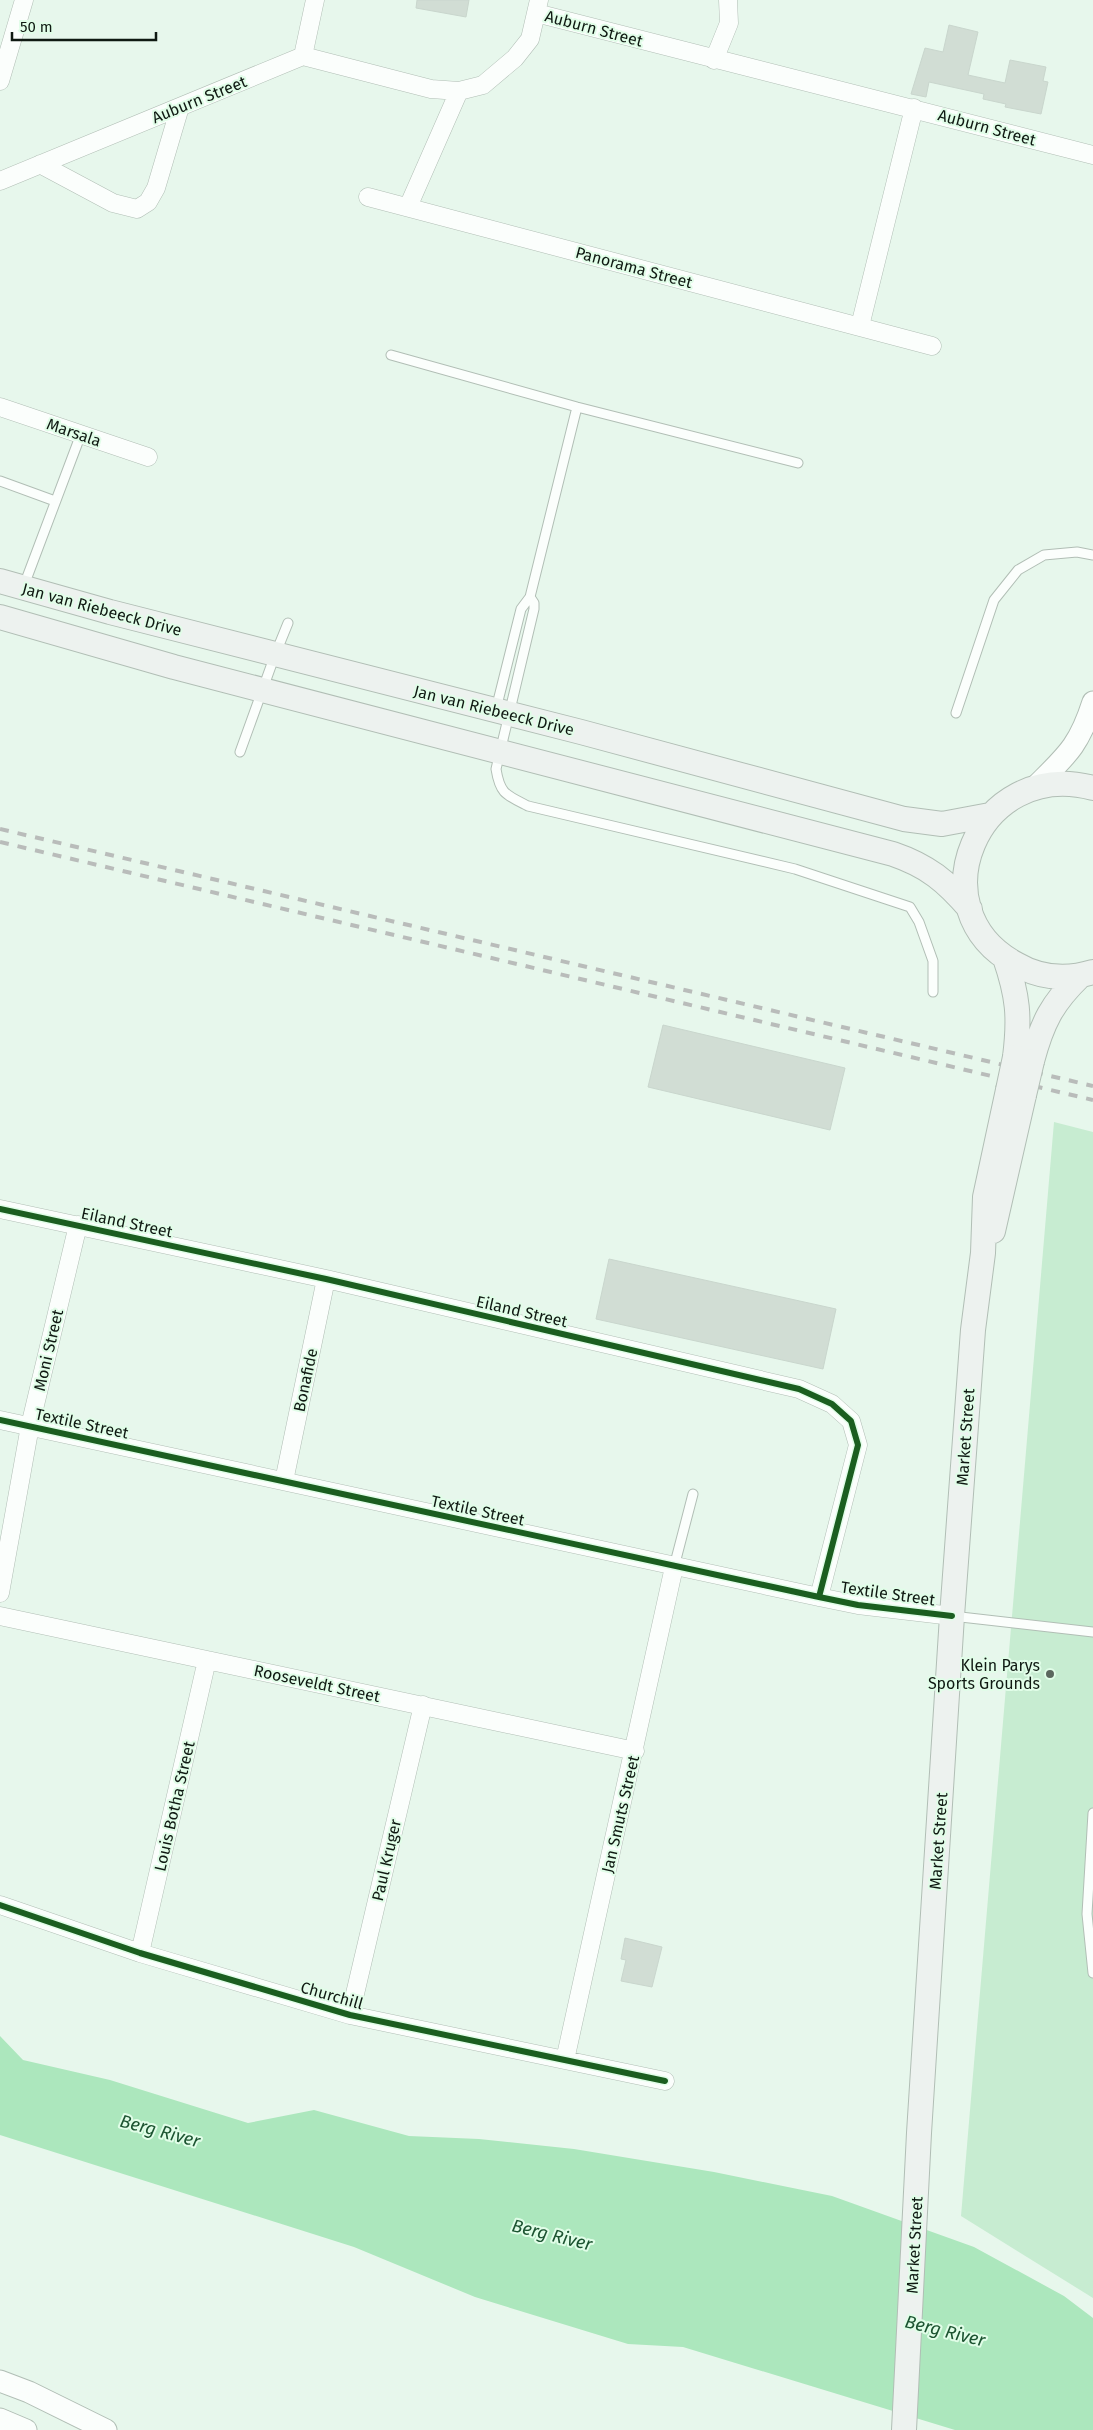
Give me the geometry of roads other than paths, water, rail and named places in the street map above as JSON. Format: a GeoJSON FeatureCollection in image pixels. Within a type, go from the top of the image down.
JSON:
{"type":"FeatureCollection","features":[{"type":"Feature","properties":{"kind":"main road","name":"Jan van Riebeeck Drive"},"geometry":{"type":"LineString","coordinates":[[0,581],[274,655],[581,732],[904,819],[942,824],[990,815]]}},
{"type":"Feature","properties":{"kind":"main road"},"geometry":{"type":"LineString","coordinates":[[0,617],[262,690],[911,860],[930,870],[949,885],[970,909],[984,936],[1005,958],[1028,971],[1054,977],[1087,974]]}},
{"type":"Feature","properties":{"kind":"main road"},"geometry":{"type":"LineString","coordinates":[[970,909],[965,884],[968,859],[976,836],[990,815],[1010,798],[1035,787],[1063,783],[1093,788]]}},
{"type":"Feature","properties":{"kind":"main road","name":"Market Street"},"geometry":{"type":"LineString","coordinates":[[904,2430],[920,2132],[952,1616],[973,1330],[983,1253],[985,1197],[991,1159],[1016,1092],[1023,1059],[1019,1010],[1015,988],[1005,958]]}},
{"type":"Feature","properties":{"kind":"main road","name":"Market Street"},"geometry":{"type":"LineString","coordinates":[[1023,1059],[1052,1008],[1087,974]]}},
{"type":"Feature","properties":{"kind":"street"},"geometry":{"type":"LineString","coordinates":[[0,81],[24,0]]}},
{"type":"Feature","properties":{"kind":"street"},"geometry":{"type":"LineString","coordinates":[[303,56],[315,0]]}},
{"type":"Feature","properties":{"kind":"street"},"geometry":{"type":"LineString","coordinates":[[714,60],[729,23],[728,0]]}},
{"type":"Feature","properties":{"kind":"street","name":"Auburn Street"},"geometry":{"type":"LineString","coordinates":[[0,181],[303,56],[431,89],[460,91],[483,85],[515,58],[530,40],[538,7],[714,60],[914,108],[1093,154]]}},
{"type":"Feature","properties":{"kind":"street"},"geometry":{"type":"LineString","coordinates":[[408,207],[460,91]]}},
{"type":"Feature","properties":{"kind":"street"},"geometry":{"type":"LineString","coordinates":[[40,164],[113,203],[137,209],[148,202],[156,188],[180,107]]}},
{"type":"Feature","properties":{"kind":"street"},"geometry":{"type":"LineString","coordinates":[[860,326],[914,108]]}},
{"type":"Feature","properties":{"kind":"street","name":"Panorama Street"},"geometry":{"type":"LineString","coordinates":[[368,197],[932,346]]}},
{"type":"Feature","properties":{"kind":"street","name":"Marsala"},"geometry":{"type":"LineString","coordinates":[[0,407],[148,457]]}},
{"type":"Feature","properties":{"kind":"street"},"geometry":{"type":"LineString","coordinates":[[1035,787],[1071,751],[1080,737],[1093,702]]}},
{"type":"Feature","properties":{"kind":"street","name":"Eiland Street"},"geometry":{"type":"LineString","coordinates":[[0,1209],[326,1279],[799,1389],[832,1404],[851,1421],[858,1446],[819,1597]]}},
{"type":"Feature","properties":{"kind":"street","name":"Moni Street"},"geometry":{"type":"LineString","coordinates":[[0,1594],[30,1426],[78,1225]]}},
{"type":"Feature","properties":{"kind":"street","name":"Bonafide"},"geometry":{"type":"LineString","coordinates":[[284,1481],[326,1279]]}},
{"type":"Feature","properties":{"kind":"street","name":"Textile Street"},"geometry":{"type":"LineString","coordinates":[[0,1420],[819,1597],[858,1605],[952,1616]]}},
{"type":"Feature","properties":{"kind":"street","name":"Jan Smuts Street"},"geometry":{"type":"LineString","coordinates":[[565,2060],[635,1751],[674,1567]]}},
{"type":"Feature","properties":{"kind":"street","name":"Rooseveldt Street"},"geometry":{"type":"LineString","coordinates":[[0,1616],[635,1751]]}},
{"type":"Feature","properties":{"kind":"street","name":"Louis Botha Street"},"geometry":{"type":"LineString","coordinates":[[140,1953],[207,1660]]}},
{"type":"Feature","properties":{"kind":"street","name":"Paul Kruger"},"geometry":{"type":"LineString","coordinates":[[350,2015],[423,1705]]}},
{"type":"Feature","properties":{"kind":"street","name":"Churchill"},"geometry":{"type":"LineString","coordinates":[[0,1905],[140,1953],[350,2015],[665,2082]]}},
{"type":"Feature","properties":{"kind":"street"},"geometry":{"type":"LineString","coordinates":[[0,2380],[29,2392],[106,2430]]}},
{"type":"Feature","properties":{"kind":"street"},"geometry":{"type":"LineString","coordinates":[[0,2419],[26,2430]]}},
{"type":"Feature","properties":{"kind":"lane"},"geometry":{"type":"LineString","coordinates":[[391,355],[577,407],[798,463]]}},
{"type":"Feature","properties":{"kind":"lane"},"geometry":{"type":"LineString","coordinates":[[577,407],[530,597],[521,609],[502,713],[501,752],[496,769],[499,787],[510,797],[528,806],[795,869],[910,907],[919,922],[933,960],[933,992]]}},
{"type":"Feature","properties":{"kind":"lane"},"geometry":{"type":"LineString","coordinates":[[23,588],[81,434]]}},
{"type":"Feature","properties":{"kind":"lane"},"geometry":{"type":"LineString","coordinates":[[0,481],[55,501]]}},
{"type":"Feature","properties":{"kind":"lane"},"geometry":{"type":"LineString","coordinates":[[956,712],[994,600],[1018,570],[1044,555],[1077,552],[1093,555]]}},
{"type":"Feature","properties":{"kind":"lane"},"geometry":{"type":"LineString","coordinates":[[502,713],[532,625],[534,609],[530,597]]}},
{"type":"Feature","properties":{"kind":"lane"},"geometry":{"type":"LineString","coordinates":[[240,752],[274,655],[288,623]]}},
{"type":"Feature","properties":{"kind":"lane"},"geometry":{"type":"LineString","coordinates":[[674,1567],[693,1494]]}},
{"type":"Feature","properties":{"kind":"lane"},"geometry":{"type":"LineString","coordinates":[[952,1616],[1093,1632]]}},
{"type":"Feature","properties":{"kind":"lane"},"geometry":{"type":"LineString","coordinates":[[1093,1813],[1087,1914],[1093,1973]]}},
{"type":"Feature","properties":{"kind":"water","name":"Berg River"},"geometry":{"type":"Polygon","coordinates":[[[0,2036],[23,2060],[110,2080],[248,2123],[314,2110],[409,2136],[479,2139],[574,2149],[714,2172],[832,2196],[974,2247],[1064,2296],[1093,2318],[1093,2430],[955,2430],[683,2347],[628,2344],[475,2297],[354,2247],[0,2135],[0,2036]]]}},
{"type":"Feature","properties":{"kind":"railway"},"geometry":{"type":"LineString","coordinates":[[0,829],[1093,1086]]}},
{"type":"Feature","properties":{"kind":"railway"},"geometry":{"type":"LineString","coordinates":[[0,842],[1093,1100]]}},
{"type":"Feature","properties":{"kind":"place","name":"Klein Parys Sports Grounds"},"geometry":{"type":"Point","coordinates":[1050,1674]}}]}
